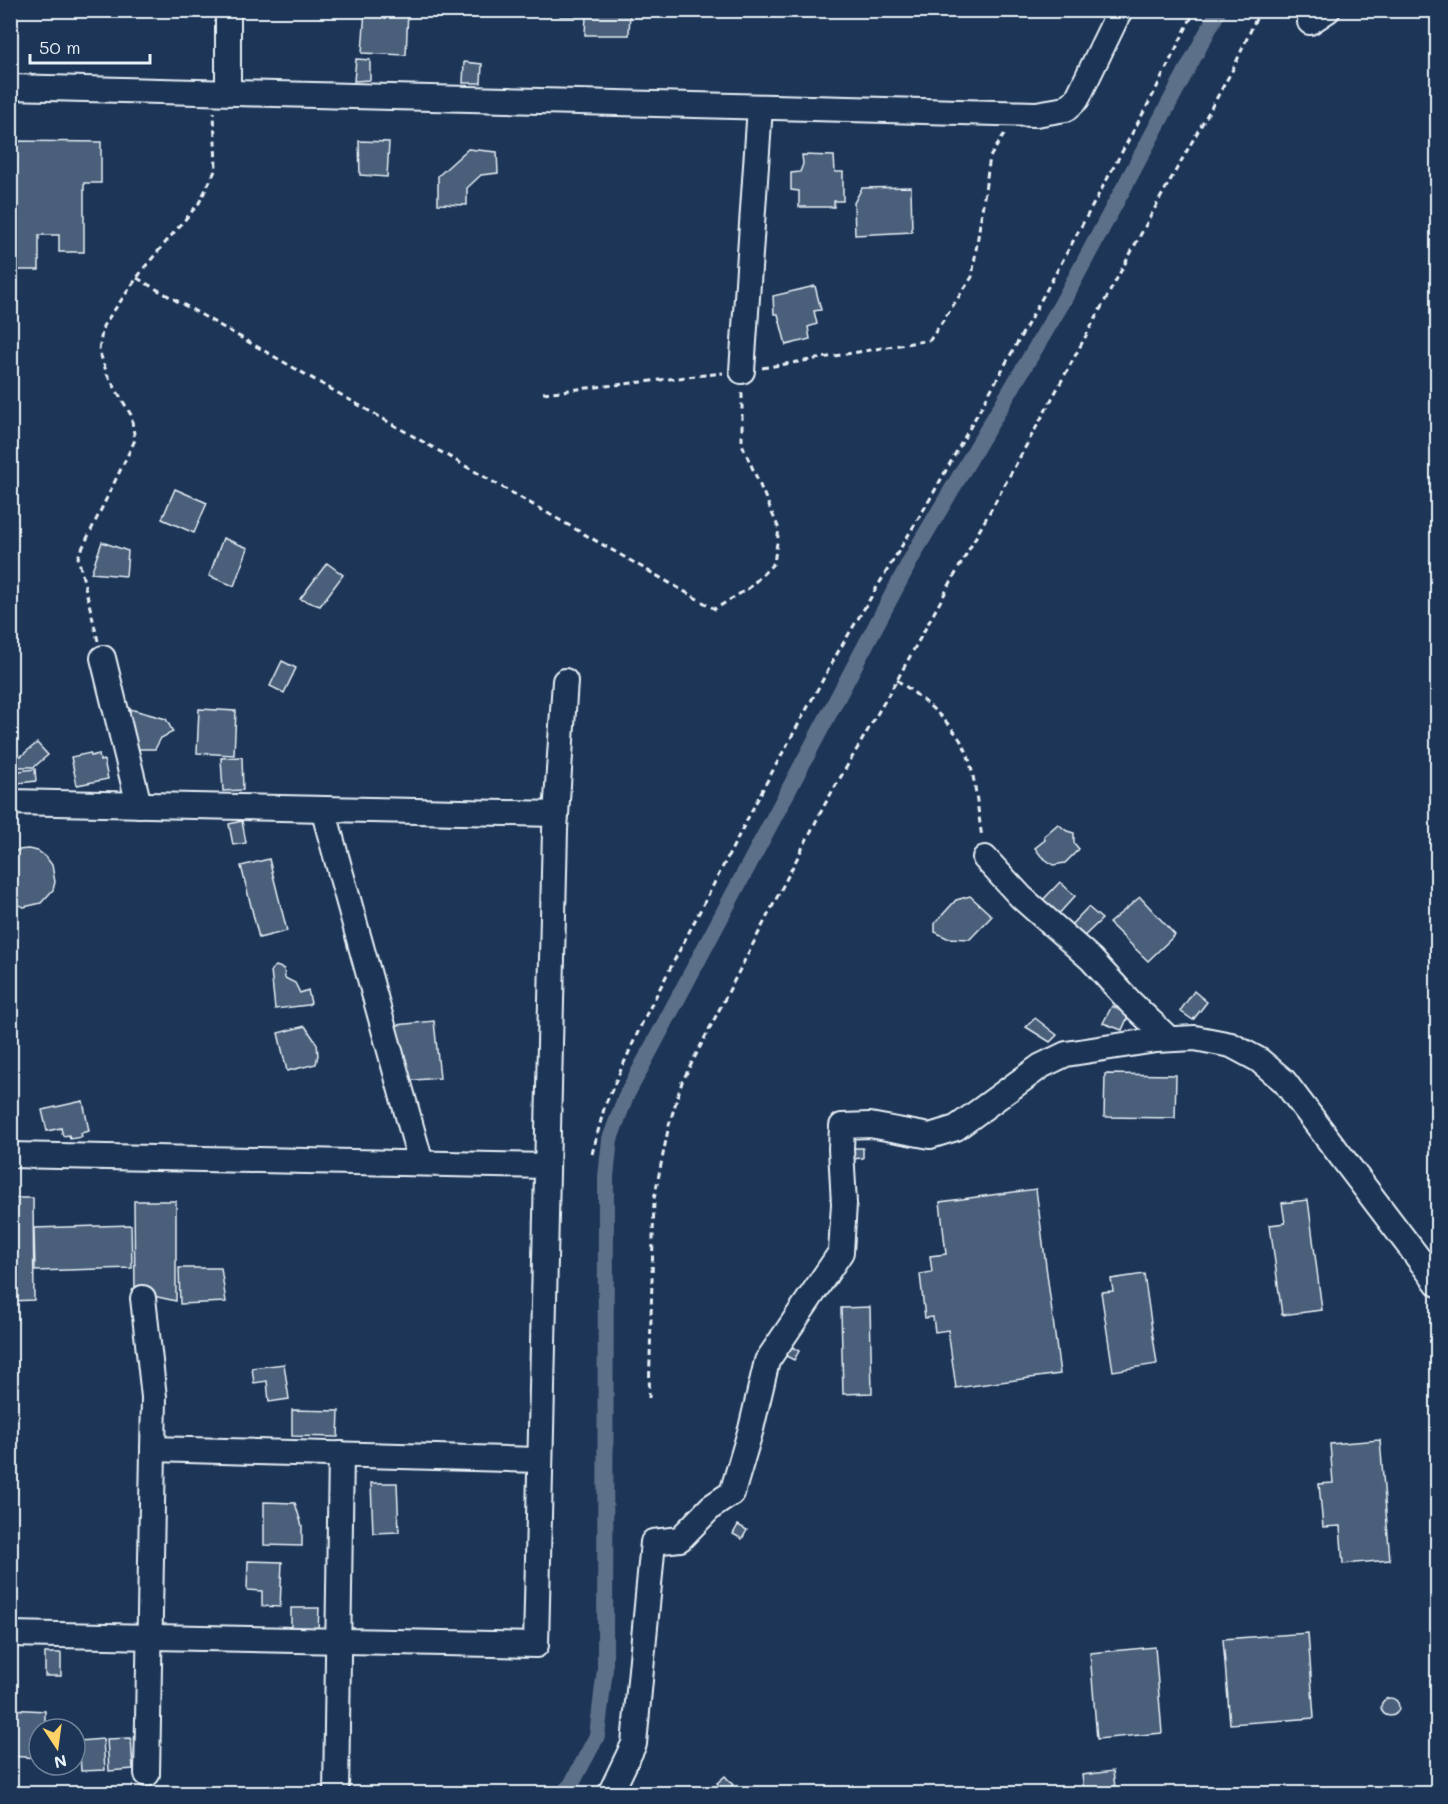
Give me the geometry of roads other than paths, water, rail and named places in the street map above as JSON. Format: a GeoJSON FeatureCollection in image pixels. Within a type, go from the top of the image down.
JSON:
{"type":"FeatureCollection","features":[{"type":"Feature","properties":{"kind":"street"},"geometry":{"type":"LineString","coordinates":[[221,92],[228,10]]}},
{"type":"Feature","properties":{"kind":"street"},"geometry":{"type":"LineString","coordinates":[[10,87],[1017,114],[1051,113],[1066,109],[1077,99],[1119,10]]}},
{"type":"Feature","properties":{"kind":"street"},"geometry":{"type":"LineString","coordinates":[[742,371],[760,107]]}},
{"type":"Feature","properties":{"kind":"street"},"geometry":{"type":"LineString","coordinates":[[104,658],[139,805]]}},
{"type":"Feature","properties":{"kind":"street"},"geometry":{"type":"LineString","coordinates":[[10,1634],[536,1645],[556,814],[565,681]]}},
{"type":"Feature","properties":{"kind":"street"},"geometry":{"type":"LineString","coordinates":[[10,802],[556,814]]}},
{"type":"Feature","properties":{"kind":"street"},"geometry":{"type":"LineString","coordinates":[[323,809],[421,1163]]}},
{"type":"Feature","properties":{"kind":"street"},"geometry":{"type":"LineString","coordinates":[[985,858],[1022,897],[1091,959],[1130,1002],[1169,1039]]}},
{"type":"Feature","properties":{"kind":"street"},"geometry":{"type":"LineString","coordinates":[[610,1794],[634,1744],[653,1542],[680,1539],[711,1507],[732,1493],[751,1429],[767,1361],[842,1252],[844,1204],[842,1126],[870,1125],[930,1136],[956,1128],[1041,1066],[1066,1054],[1169,1039],[1195,1038],[1231,1045],[1259,1060],[1284,1082],[1437,1284]]}},
{"type":"Feature","properties":{"kind":"street"},"geometry":{"type":"LineString","coordinates":[[10,1155],[547,1166]]}},
{"type":"Feature","properties":{"kind":"street"},"geometry":{"type":"LineString","coordinates":[[143,1298],[154,1397],[147,1774]]}},
{"type":"Feature","properties":{"kind":"street"},"geometry":{"type":"LineString","coordinates":[[153,1449],[540,1460]]}},
{"type":"Feature","properties":{"kind":"street"},"geometry":{"type":"LineString","coordinates":[[336,1794],[341,1454]]}},
{"type":"Feature","properties":{"kind":"waterway"},"geometry":{"type":"LineString","coordinates":[[562,1794],[571,1785],[597,1736],[605,1669],[606,1177],[610,1139],[626,1096],[916,550],[1061,305],[1219,10]]}}]}
